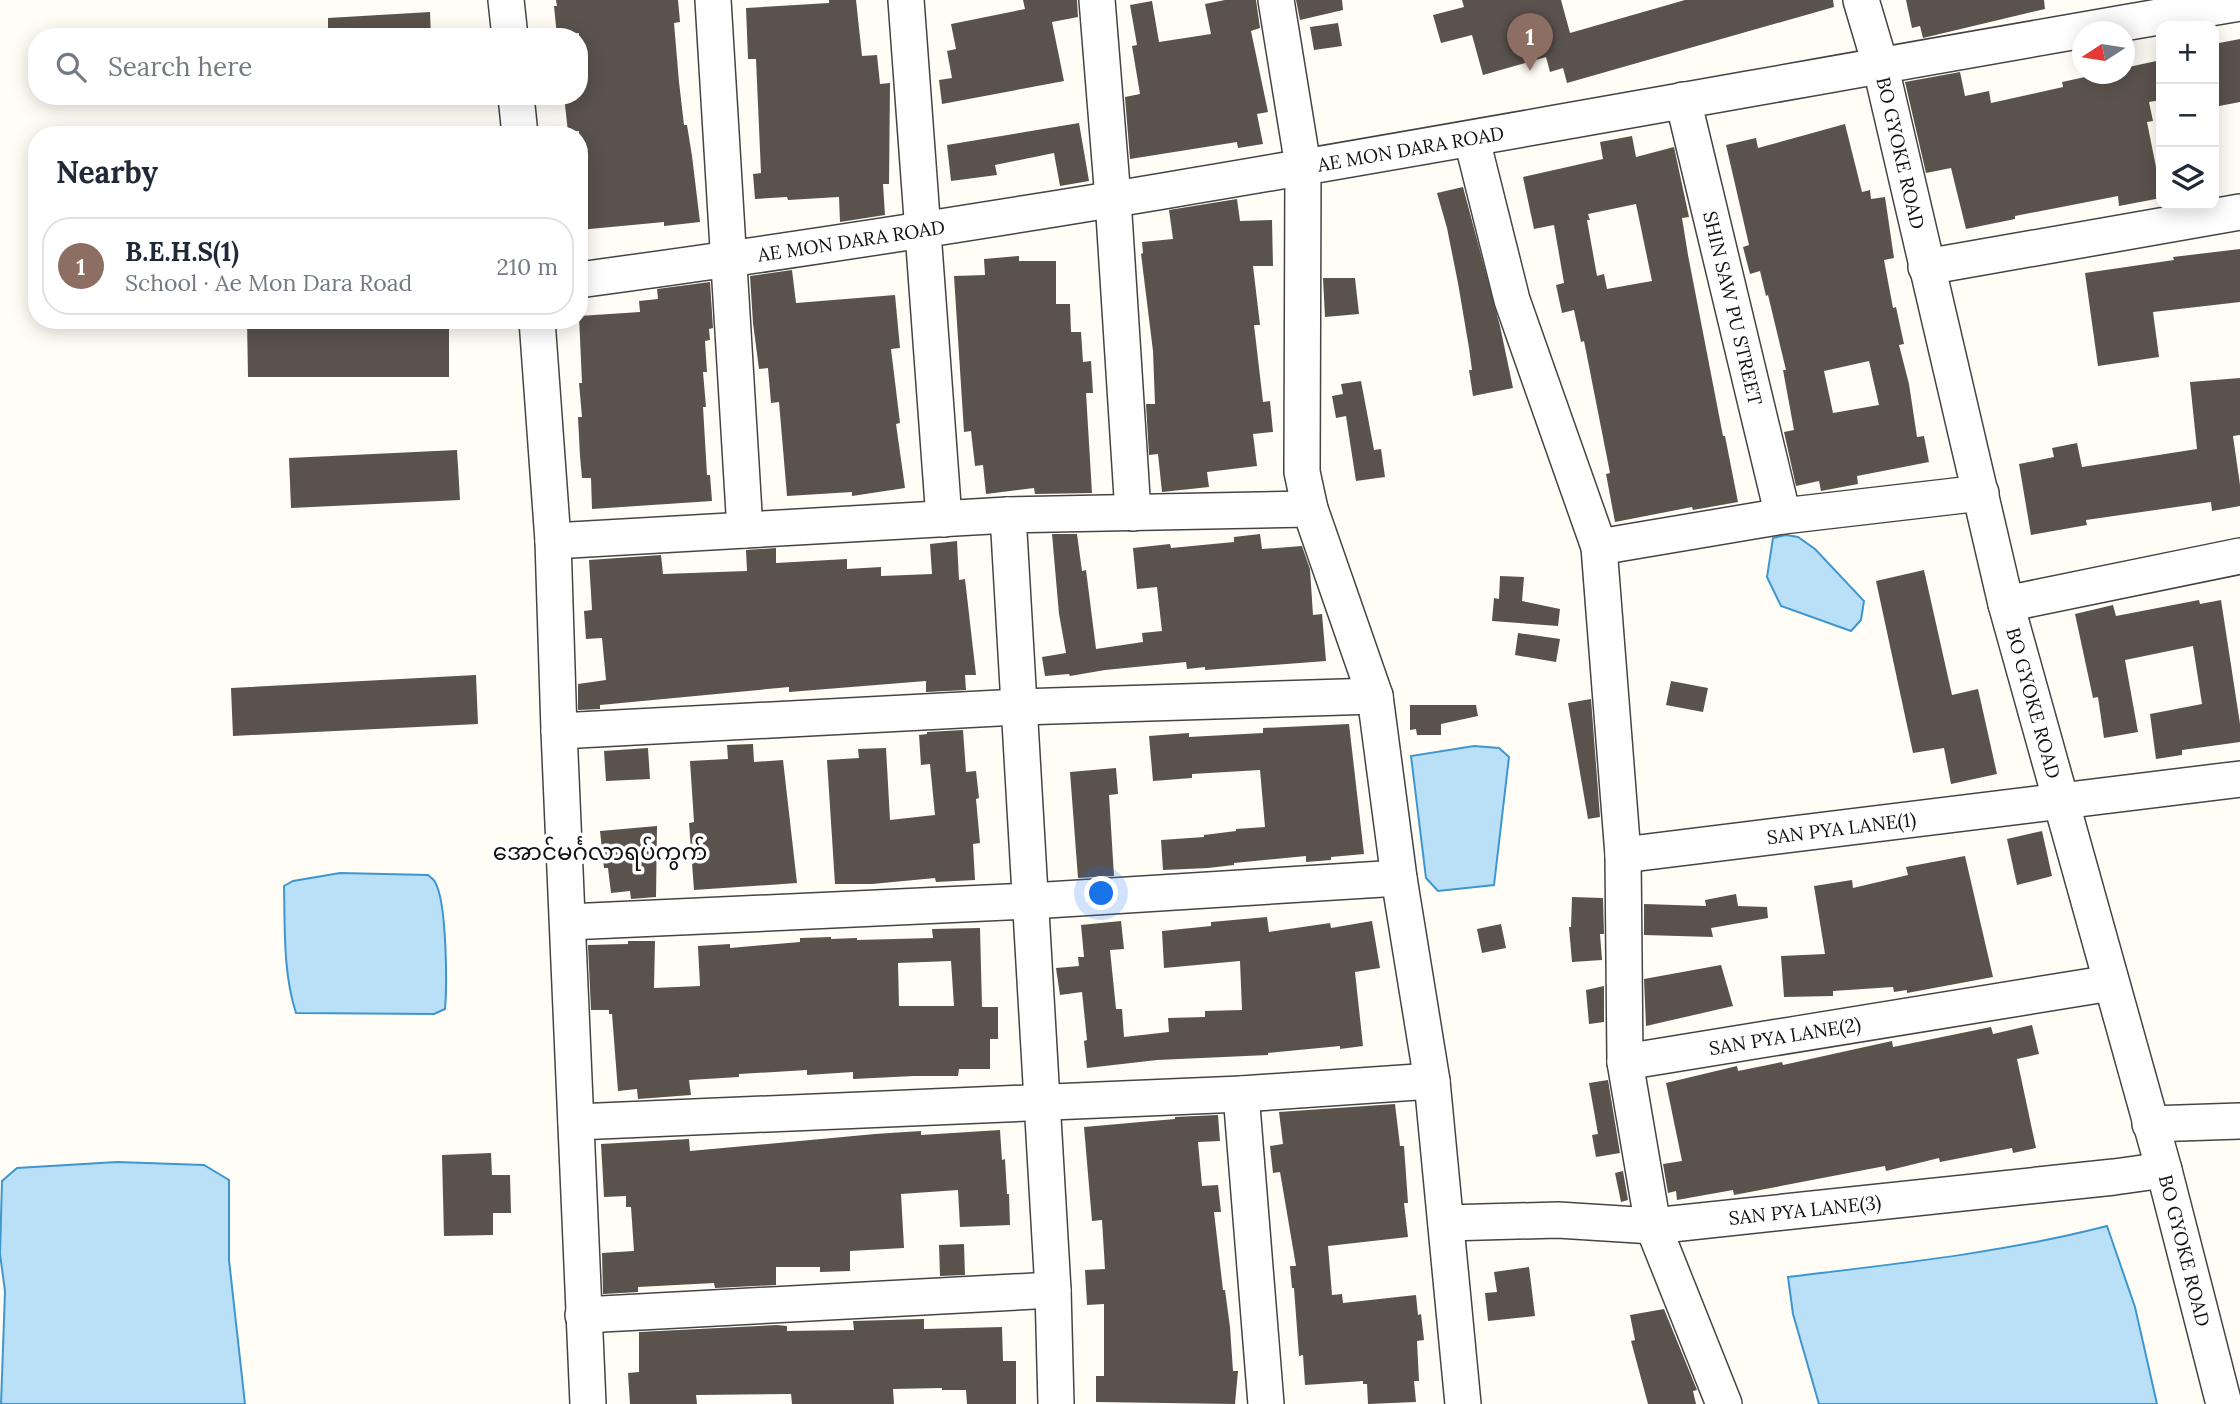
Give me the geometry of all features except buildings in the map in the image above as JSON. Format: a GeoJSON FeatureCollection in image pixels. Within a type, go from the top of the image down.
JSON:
{"type":"FeatureCollection","features":[{"type":"Feature","properties":{"kind":"street"},"geometry":{"type":"LineString","coordinates":[[506,0],[509,28]]}},
{"type":"Feature","properties":{"kind":"street"},"geometry":{"type":"LineString","coordinates":[[713,0],[745,530]]}},
{"type":"Feature","properties":{"kind":"street"},"geometry":{"type":"LineString","coordinates":[[906,0],[944,519]]}},
{"type":"Feature","properties":{"kind":"street"},"geometry":{"type":"LineString","coordinates":[[1097,0],[1114,199],[1133,513]]}},
{"type":"Feature","properties":{"kind":"street"},"geometry":{"type":"LineString","coordinates":[[1276,0],[1303,166],[1301,472],[1310,509],[1375,696],[1399,878],[1432,1082],[1463,1404]]}},
{"type":"Feature","properties":{"kind":"street","name":"BO GYOKE ROAD"},"geometry":{"type":"LineString","coordinates":[[1861,0],[1880,64],[2006,604],[2164,1170],[2224,1404]]}},
{"type":"Feature","properties":{"kind":"street","name":"AE MON DARA ROAD"},"geometry":{"type":"LineString","coordinates":[[588,279],[922,230],[1472,140],[1880,64],[2240,3]]}},
{"type":"Feature","properties":{"kind":"street","name":"SHIN SAW PU STREET"},"geometry":{"type":"LineString","coordinates":[[1683,100],[1783,516]]}},
{"type":"Feature","properties":{"kind":"street"},"geometry":{"type":"LineString","coordinates":[[517,105],[519,126]]}},
{"type":"Feature","properties":{"kind":"street"},"geometry":{"type":"LineString","coordinates":[[1472,140],[1513,300],[1599,547],[1623,855],[1625,1062],[1653,1226],[1724,1404]]}},
{"type":"Feature","properties":{"kind":"street"},"geometry":{"type":"LineString","coordinates":[[1926,267],[2240,212]]}},
{"type":"Feature","properties":{"kind":"street"},"geometry":{"type":"LineString","coordinates":[[538,329],[553,541],[588,1404]]}},
{"type":"Feature","properties":{"kind":"street"},"geometry":{"type":"LineString","coordinates":[[1599,547],[1783,516],[1981,493]]}},
{"type":"Feature","properties":{"kind":"street"},"geometry":{"type":"LineString","coordinates":[[553,541],[1008,515],[1310,509]]}},
{"type":"Feature","properties":{"kind":"street"},"geometry":{"type":"LineString","coordinates":[[1008,515],[1043,1102],[1056,1404]]}},
{"type":"Feature","properties":{"kind":"street"},"geometry":{"type":"LineString","coordinates":[[2006,604],[2240,556]]}},
{"type":"Feature","properties":{"kind":"street"},"geometry":{"type":"LineString","coordinates":[[559,731],[1019,707],[1375,696]]}},
{"type":"Feature","properties":{"kind":"street","name":"SAN PYA LANE(1)"},"geometry":{"type":"LineString","coordinates":[[1623,855],[2240,779]]}},
{"type":"Feature","properties":{"kind":"street"},"geometry":{"type":"LineString","coordinates":[[568,922],[1031,901],[1399,878]]}},
{"type":"Feature","properties":{"kind":"street","name":"SAN PYA LANE(2)"},"geometry":{"type":"LineString","coordinates":[[1625,1062],[2111,984]]}},
{"type":"Feature","properties":{"kind":"street"},"geometry":{"type":"LineString","coordinates":[[576,1122],[1241,1094],[1432,1082]]}},
{"type":"Feature","properties":{"kind":"street"},"geometry":{"type":"LineString","coordinates":[[1241,1094],[1266,1404]]}},
{"type":"Feature","properties":{"kind":"street"},"geometry":{"type":"LineString","coordinates":[[2150,1124],[2240,1121]]}},
{"type":"Feature","properties":{"kind":"street","name":"SAN PYA LANE(3)"},"geometry":{"type":"LineString","coordinates":[[1446,1223],[1558,1220],[1653,1226],[2164,1170]]}},
{"type":"Feature","properties":{"kind":"street"},"geometry":{"type":"LineString","coordinates":[[583,1315],[1053,1290]]}},
{"type":"Feature","properties":{"kind":"water"},"geometry":{"type":"Polygon","coordinates":[[[1786,535],[1798,537],[1815,549],[1864,601],[1861,620],[1851,631],[1781,606],[1767,577],[1773,538],[1786,535]]]}},
{"type":"Feature","properties":{"kind":"water"},"geometry":{"type":"Polygon","coordinates":[[[1474,746],[1499,748],[1509,757],[1494,885],[1438,891],[1426,878],[1411,756],[1474,746]]]}},
{"type":"Feature","properties":{"kind":"water"},"geometry":{"type":"Polygon","coordinates":[[[340,873],[428,875],[434,880],[439,892],[444,925],[445,1009],[434,1014],[296,1013],[287,966],[284,886],[293,881],[340,873]]]}},
{"type":"Feature","properties":{"kind":"water"},"geometry":{"type":"Polygon","coordinates":[[[117,1162],[204,1165],[229,1180],[229,1260],[245,1404],[1,1404],[5,1291],[0,1254],[2,1181],[17,1168],[117,1162]]]}},
{"type":"Feature","properties":{"kind":"water"},"geometry":{"type":"Polygon","coordinates":[[[2107,1226],[2135,1307],[2157,1404],[1819,1404],[1793,1314],[1788,1277],[1988,1251],[2107,1226]]]}},
{"type":"Feature","properties":{"kind":"place","name":"B.E.H.S(1)"},"geometry":{"type":"Point","coordinates":[1530,71]}},
{"type":"Feature","properties":{"kind":"district","name":"အောင်မင်္ဂလာရပ်ကွက်"},"geometry":{"type":"Point","coordinates":[600,851]}}]}
